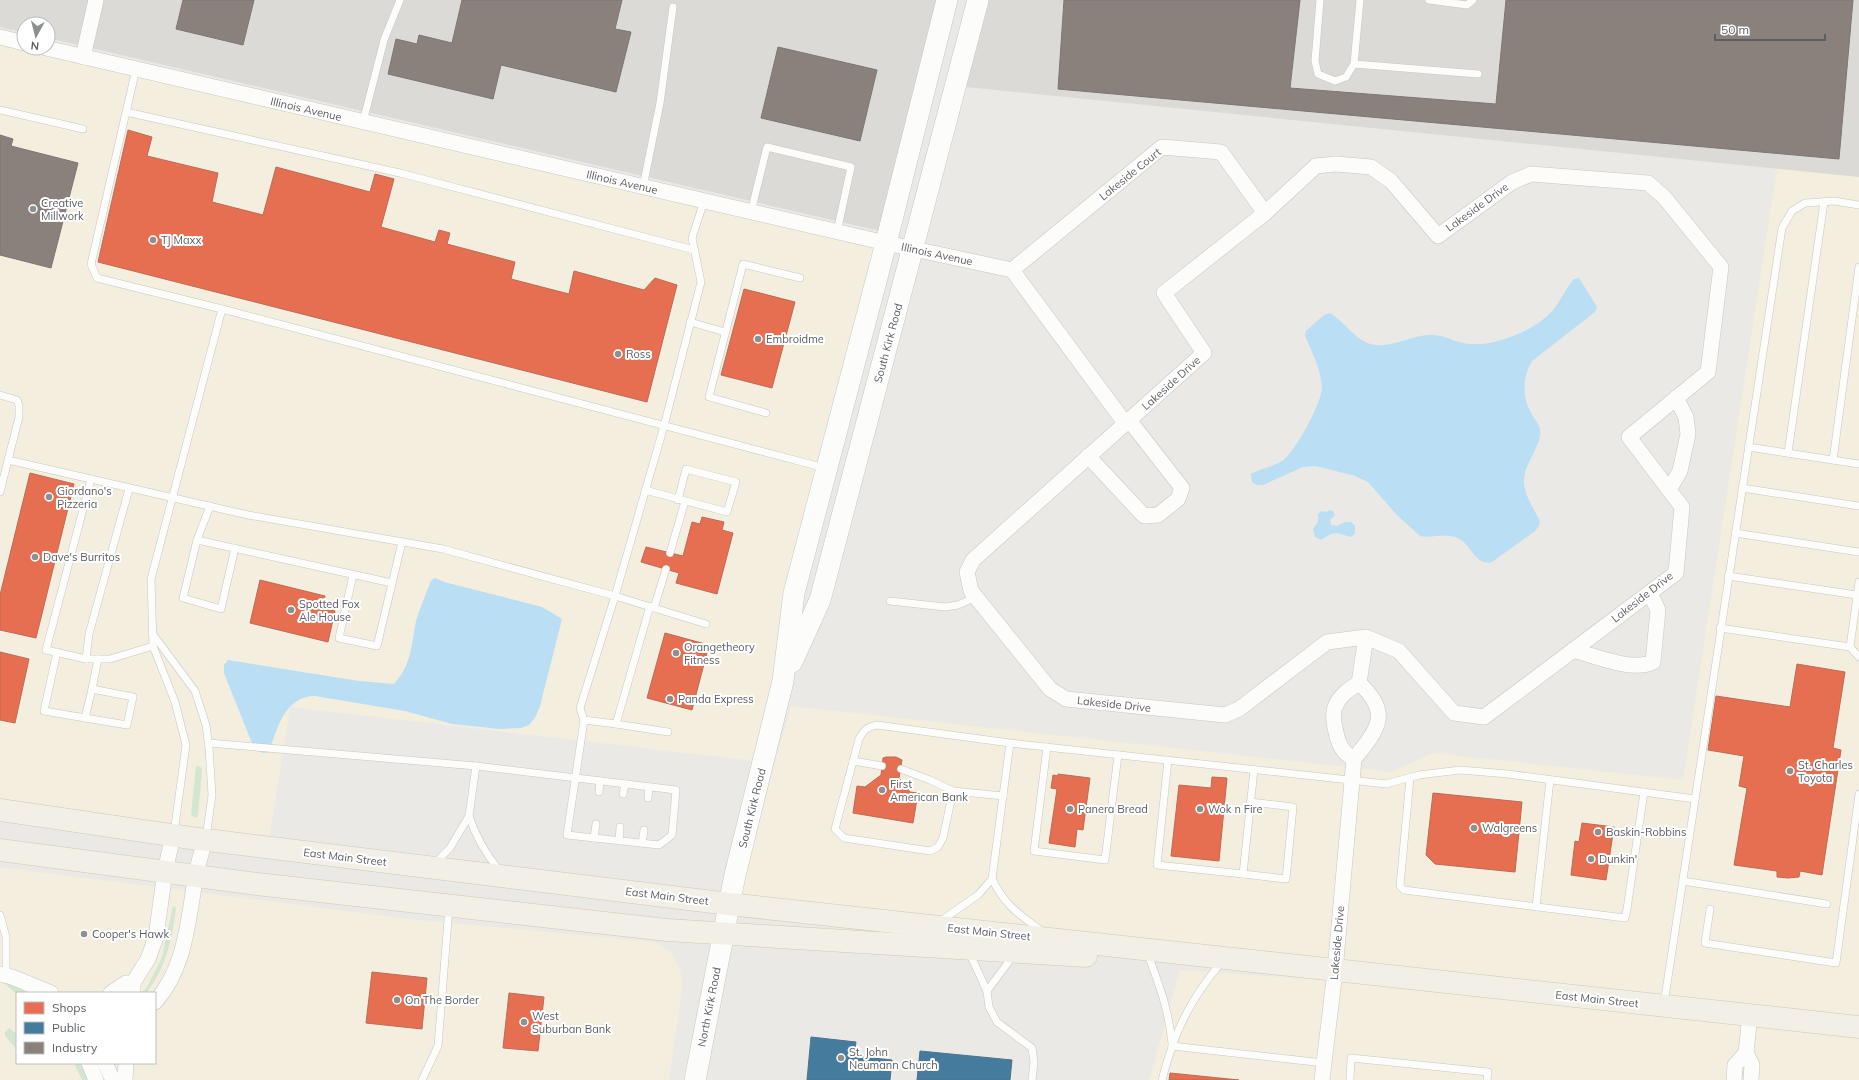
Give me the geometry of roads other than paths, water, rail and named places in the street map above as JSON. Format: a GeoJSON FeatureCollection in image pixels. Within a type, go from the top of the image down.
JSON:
{"type":"FeatureCollection","features":[{"type":"Feature","properties":{"kind":"main road","name":"South Kirk Road"},"geometry":{"type":"LineString","coordinates":[[723,935],[729,904],[783,681],[794,593],[886,243],[947,0]]}},
{"type":"Feature","properties":{"kind":"main road","name":"South Kirk Road"},"geometry":{"type":"LineString","coordinates":[[783,681],[820,600],[978,0]]}},
{"type":"Feature","properties":{"kind":"main road","name":"East Main Street"},"geometry":{"type":"LineString","coordinates":[[0,810],[173,836],[729,904],[1859,1027]]}},
{"type":"Feature","properties":{"kind":"main road","name":"East Main Street"},"geometry":{"type":"LineString","coordinates":[[0,850],[257,884],[667,930],[723,935],[1335,970]]}},
{"type":"Feature","properties":{"kind":"main road","name":"North Kirk Road"},"geometry":{"type":"LineString","coordinates":[[696,1080],[723,935]]}},
{"type":"Feature","properties":{"kind":"street"},"geometry":{"type":"LineString","coordinates":[[83,57],[96,0]]}},
{"type":"Feature","properties":{"kind":"street"},"geometry":{"type":"LineString","coordinates":[[0,37],[16,41]]}},
{"type":"Feature","properties":{"kind":"street","name":"Illinois Avenue"},"geometry":{"type":"LineString","coordinates":[[56,50],[838,232],[1012,270]]}},
{"type":"Feature","properties":{"kind":"street","name":"Lakeside Court"},"geometry":{"type":"LineString","coordinates":[[1012,270],[1162,147],[1221,152],[1265,213]]}},
{"type":"Feature","properties":{"kind":"street","name":"Lakeside Drive"},"geometry":{"type":"LineString","coordinates":[[1336,164],[1371,167],[1391,181],[1438,236],[1512,182],[1531,174],[1648,183],[1664,197],[1721,267],[1708,372],[1629,437],[1682,507],[1676,573],[1484,717],[1454,713],[1399,651],[1366,637],[1327,642],[1239,709],[1225,715],[1066,699],[1050,689],[971,591],[967,572],[973,560],[1204,353],[1164,293],[1265,213],[1316,166],[1336,164]]}},
{"type":"Feature","properties":{"kind":"street"},"geometry":{"type":"LineString","coordinates":[[1012,270],[1127,422],[1182,488],[1178,499],[1158,515],[1144,516],[1088,456]]}},
{"type":"Feature","properties":{"kind":"street"},"geometry":{"type":"LineString","coordinates":[[1669,490],[1680,471],[1688,434],[1686,417],[1676,398]]}},
{"type":"Feature","properties":{"kind":"street"},"geometry":{"type":"LineString","coordinates":[[1573,650],[1630,665],[1646,666],[1654,662],[1658,610],[1650,592]]}},
{"type":"Feature","properties":{"kind":"street"},"geometry":{"type":"LineString","coordinates":[[1359,683],[1376,702],[1378,719],[1370,739],[1354,759],[1344,752],[1340,745],[1335,729],[1334,709],[1342,695],[1359,683],[1366,637]]}},
{"type":"Feature","properties":{"kind":"street","name":"Lakeside Drive"},"geometry":{"type":"LineString","coordinates":[[1322,1080],[1335,970],[1354,759]]}},
{"type":"Feature","properties":{"kind":"street"},"geometry":{"type":"LineString","coordinates":[[113,992],[126,983],[133,988],[148,959],[156,937],[165,871],[173,836]]}},
{"type":"Feature","properties":{"kind":"street"},"geometry":{"type":"LineString","coordinates":[[156,1001],[166,987],[178,962],[184,944],[196,875],[205,840]]}},
{"type":"Feature","properties":{"kind":"street"},"geometry":{"type":"LineString","coordinates":[[3,974],[48,992]]}},
{"type":"Feature","properties":{"kind":"street"},"geometry":{"type":"LineString","coordinates":[[1750,1015],[1746,1053],[1752,1065],[1751,1080]]}},
{"type":"Feature","properties":{"kind":"street"},"geometry":{"type":"LineString","coordinates":[[1734,1080],[1735,1065],[1746,1053]]}},
{"type":"Feature","properties":{"kind":"street"},"geometry":{"type":"LineString","coordinates":[[89,1064],[96,1080]]}},
{"type":"Feature","properties":{"kind":"street"},"geometry":{"type":"LineString","coordinates":[[105,1064],[113,1080]]}},
{"type":"Feature","properties":{"kind":"street"},"geometry":{"type":"LineString","coordinates":[[125,1080],[126,1064]]}},
{"type":"Feature","properties":{"kind":"lane"},"geometry":{"type":"LineString","coordinates":[[363,122],[384,40],[400,0]]}},
{"type":"Feature","properties":{"kind":"lane"},"geometry":{"type":"LineString","coordinates":[[1320,0],[1315,61],[1318,74],[1334,81],[1346,77],[1354,64],[1360,0]]}},
{"type":"Feature","properties":{"kind":"lane"},"geometry":{"type":"LineString","coordinates":[[1429,0],[1467,5],[1473,0]]}},
{"type":"Feature","properties":{"kind":"lane"},"geometry":{"type":"LineString","coordinates":[[643,187],[660,103],[673,7]]}},
{"type":"Feature","properties":{"kind":"lane"},"geometry":{"type":"LineString","coordinates":[[1354,64],[1478,74]]}},
{"type":"Feature","properties":{"kind":"lane"},"geometry":{"type":"LineString","coordinates":[[136,69],[91,264],[97,278],[826,468]]}},
{"type":"Feature","properties":{"kind":"lane"},"geometry":{"type":"LineString","coordinates":[[0,110],[82,129]]}},
{"type":"Feature","properties":{"kind":"lane"},"geometry":{"type":"LineString","coordinates":[[126,112],[400,173],[694,250]]}},
{"type":"Feature","properties":{"kind":"lane"},"geometry":{"type":"LineString","coordinates":[[751,212],[767,147],[851,167],[838,232]]}},
{"type":"Feature","properties":{"kind":"lane"},"geometry":{"type":"LineString","coordinates":[[209,743],[476,766],[575,778],[625,784],[649,787],[676,790],[672,834],[659,845],[567,835],[575,778],[584,720],[580,708],[615,596],[664,426],[701,282],[692,238],[704,201]]}},
{"type":"Feature","properties":{"kind":"lane"},"geometry":{"type":"LineString","coordinates":[[1664,1006],[1720,628],[1782,228],[1792,211],[1805,203],[1834,201],[1859,205]]}},
{"type":"Feature","properties":{"kind":"lane"},"geometry":{"type":"LineString","coordinates":[[1788,453],[1824,202]]}},
{"type":"Feature","properties":{"kind":"lane"},"geometry":{"type":"LineString","coordinates":[[766,413],[709,398],[724,332],[743,264],[800,278]]}},
{"type":"Feature","properties":{"kind":"lane"},"geometry":{"type":"LineString","coordinates":[[1833,460],[1859,267]]}},
{"type":"Feature","properties":{"kind":"lane"},"geometry":{"type":"LineString","coordinates":[[173,836],[186,745],[176,702],[153,646],[151,579],[171,498],[222,310]]}},
{"type":"Feature","properties":{"kind":"lane"},"geometry":{"type":"LineString","coordinates":[[690,322],[724,332]]}},
{"type":"Feature","properties":{"kind":"lane"},"geometry":{"type":"LineString","coordinates":[[0,395],[17,400],[20,405],[19,417],[0,488]]}},
{"type":"Feature","properties":{"kind":"lane"},"geometry":{"type":"LineString","coordinates":[[1748,447],[1859,464]]}},
{"type":"Feature","properties":{"kind":"lane"},"geometry":{"type":"LineString","coordinates":[[8,460],[171,498],[261,517],[443,549],[615,596],[706,624]]}},
{"type":"Feature","properties":{"kind":"lane"},"geometry":{"type":"LineString","coordinates":[[645,490],[681,501],[726,512],[736,482],[686,469],[681,501],[670,553]]}},
{"type":"Feature","properties":{"kind":"lane"},"geometry":{"type":"LineString","coordinates":[[90,479],[46,650],[86,659],[110,659],[153,646]]}},
{"type":"Feature","properties":{"kind":"lane"},"geometry":{"type":"LineString","coordinates":[[86,659],[89,634],[129,488]]}},
{"type":"Feature","properties":{"kind":"lane"},"geometry":{"type":"LineString","coordinates":[[1742,488],[1859,506]]}},
{"type":"Feature","properties":{"kind":"lane"},"geometry":{"type":"LineString","coordinates":[[210,506],[196,540],[183,598],[221,608],[236,548]]}},
{"type":"Feature","properties":{"kind":"lane"},"geometry":{"type":"LineString","coordinates":[[1735,533],[1859,552]]}},
{"type":"Feature","properties":{"kind":"lane"},"geometry":{"type":"LineString","coordinates":[[196,540],[392,583]]}},
{"type":"Feature","properties":{"kind":"lane"},"geometry":{"type":"LineString","coordinates":[[353,575],[339,638],[377,646],[402,542]]}},
{"type":"Feature","properties":{"kind":"lane"},"geometry":{"type":"LineString","coordinates":[[616,724],[652,607],[666,569]]}},
{"type":"Feature","properties":{"kind":"lane"},"geometry":{"type":"LineString","coordinates":[[1728,576],[1857,595]]}},
{"type":"Feature","properties":{"kind":"lane"},"geometry":{"type":"LineString","coordinates":[[1850,647],[1859,582]]}},
{"type":"Feature","properties":{"kind":"lane"},"geometry":{"type":"LineString","coordinates":[[890,601],[944,607],[958,605],[976,597]]}},
{"type":"Feature","properties":{"kind":"lane"},"geometry":{"type":"LineString","coordinates":[[1720,628],[1850,647],[1859,657]]}},
{"type":"Feature","properties":{"kind":"lane"},"geometry":{"type":"LineString","coordinates":[[152,633],[195,691],[206,726],[209,743],[212,795],[205,840]]}},
{"type":"Feature","properties":{"kind":"lane"},"geometry":{"type":"LineString","coordinates":[[56,652],[44,712],[127,725],[133,697],[92,689]]}},
{"type":"Feature","properties":{"kind":"lane"},"geometry":{"type":"LineString","coordinates":[[85,718],[98,659]]}},
{"type":"Feature","properties":{"kind":"lane"},"geometry":{"type":"LineString","coordinates":[[584,720],[668,732]]}},
{"type":"Feature","properties":{"kind":"lane"},"geometry":{"type":"LineString","coordinates":[[953,790],[943,838],[938,847],[930,851],[844,838],[835,829],[859,739],[865,729],[870,726],[877,725],[1010,743],[1352,781],[1386,784],[1436,772],[1460,770],[1695,799]]}},
{"type":"Feature","properties":{"kind":"lane"},"geometry":{"type":"LineString","coordinates":[[932,926],[973,899],[992,879],[1010,743]]}},
{"type":"Feature","properties":{"kind":"lane"},"geometry":{"type":"LineString","coordinates":[[1047,747],[1034,851],[1105,860],[1118,755]]}},
{"type":"Feature","properties":{"kind":"lane"},"geometry":{"type":"LineString","coordinates":[[1168,760],[1157,865],[1286,879],[1293,807],[1250,802]]}},
{"type":"Feature","properties":{"kind":"lane"},"geometry":{"type":"LineString","coordinates":[[853,761],[882,766]]}},
{"type":"Feature","properties":{"kind":"lane"},"geometry":{"type":"LineString","coordinates":[[431,868],[450,848],[469,816],[476,766]]}},
{"type":"Feature","properties":{"kind":"lane"},"geometry":{"type":"LineString","coordinates":[[901,769],[953,790],[1003,796]]}},
{"type":"Feature","properties":{"kind":"lane"},"geometry":{"type":"LineString","coordinates":[[1243,874],[1254,770]]}},
{"type":"Feature","properties":{"kind":"lane"},"geometry":{"type":"LineString","coordinates":[[1410,778],[1400,886],[1404,890],[1625,918],[1628,909],[1644,792]]}},
{"type":"Feature","properties":{"kind":"lane"},"geometry":{"type":"LineString","coordinates":[[1536,907],[1550,780]]}},
{"type":"Feature","properties":{"kind":"lane"},"geometry":{"type":"LineString","coordinates":[[599,792],[600,781]]}},
{"type":"Feature","properties":{"kind":"lane"},"geometry":{"type":"LineString","coordinates":[[624,794],[625,784]]}},
{"type":"Feature","properties":{"kind":"lane"},"geometry":{"type":"LineString","coordinates":[[648,798],[649,787]]}},
{"type":"Feature","properties":{"kind":"lane"},"geometry":{"type":"LineString","coordinates":[[1710,909],[1705,943],[1836,963],[1859,794]]}},
{"type":"Feature","properties":{"kind":"lane"},"geometry":{"type":"LineString","coordinates":[[469,816],[475,833],[486,854],[505,876]]}},
{"type":"Feature","properties":{"kind":"lane"},"geometry":{"type":"LineString","coordinates":[[594,838],[596,824]]}},
{"type":"Feature","properties":{"kind":"lane"},"geometry":{"type":"LineString","coordinates":[[618,841],[620,827]]}},
{"type":"Feature","properties":{"kind":"lane"},"geometry":{"type":"LineString","coordinates":[[642,843],[644,830]]}},
{"type":"Feature","properties":{"kind":"lane"},"geometry":{"type":"LineString","coordinates":[[992,879],[1007,904],[1051,938]]}},
{"type":"Feature","properties":{"kind":"lane"},"geometry":{"type":"LineString","coordinates":[[1683,881],[1828,904]]}},
{"type":"Feature","properties":{"kind":"lane"},"geometry":{"type":"LineString","coordinates":[[422,1080],[438,1046],[449,905]]}},
{"type":"Feature","properties":{"kind":"lane"},"geometry":{"type":"LineString","coordinates":[[0,915],[3,936],[3,974]]}},
{"type":"Feature","properties":{"kind":"lane"},"geometry":{"type":"LineString","coordinates":[[968,949],[987,991],[989,1007],[997,1022],[1032,1048],[1034,1062],[1032,1080]]}},
{"type":"Feature","properties":{"kind":"lane"},"geometry":{"type":"LineString","coordinates":[[987,991],[1016,952]]}},
{"type":"Feature","properties":{"kind":"lane"},"geometry":{"type":"LineString","coordinates":[[1150,960],[1164,996],[1170,1019],[1172,1046]]}},
{"type":"Feature","properties":{"kind":"lane"},"geometry":{"type":"LineString","coordinates":[[1162,1080],[1181,1022],[1194,998],[1220,964]]}},
{"type":"Feature","properties":{"kind":"lane"},"geometry":{"type":"LineString","coordinates":[[1172,1046],[1324,1063]]}},
{"type":"Feature","properties":{"kind":"lane"},"geometry":{"type":"LineString","coordinates":[[1350,1080],[1352,1058],[1488,1072],[1488,1080]]}},
{"type":"Feature","properties":{"kind":"water"},"geometry":{"type":"Polygon","coordinates":[[[1579,278],[1597,307],[1595,312],[1532,361],[1525,380],[1524,387],[1526,400],[1531,413],[1538,423],[1540,436],[1524,475],[1524,487],[1540,521],[1539,526],[1535,531],[1492,562],[1478,559],[1465,543],[1456,537],[1420,536],[1396,514],[1368,482],[1355,476],[1316,466],[1303,467],[1263,485],[1257,485],[1252,482],[1251,474],[1282,461],[1287,456],[1307,427],[1313,415],[1322,387],[1318,367],[1305,335],[1306,331],[1324,315],[1330,313],[1360,339],[1374,345],[1391,344],[1426,335],[1444,337],[1467,344],[1482,344],[1516,335],[1538,323],[1554,309],[1574,279],[1579,278]]]}},
{"type":"Feature","properties":{"kind":"water"},"geometry":{"type":"Polygon","coordinates":[[[1330,510],[1333,511],[1335,515],[1330,520],[1331,525],[1337,526],[1345,522],[1351,522],[1355,526],[1355,533],[1351,537],[1337,533],[1331,534],[1321,540],[1315,537],[1313,529],[1318,522],[1318,514],[1321,511],[1326,512],[1330,510]]]}},
{"type":"Feature","properties":{"kind":"water"},"geometry":{"type":"Polygon","coordinates":[[[434,578],[542,607],[562,619],[540,706],[535,718],[529,725],[521,728],[500,729],[452,724],[405,711],[315,696],[305,697],[296,701],[289,707],[275,733],[269,752],[263,753],[257,750],[252,743],[224,673],[224,665],[228,660],[359,681],[394,684],[400,677],[408,662],[416,621],[431,581],[434,578]]]}},
{"type":"Feature","properties":{"kind":"place","name":"Creative Millwork"},"geometry":{"type":"Point","coordinates":[33,209]}},
{"type":"Feature","properties":{"kind":"place","name":"TJ Maxx"},"geometry":{"type":"Point","coordinates":[153,240]}},
{"type":"Feature","properties":{"kind":"place","name":"Embroidme"},"geometry":{"type":"Point","coordinates":[758,339]}},
{"type":"Feature","properties":{"kind":"place","name":"Ross"},"geometry":{"type":"Point","coordinates":[618,354]}},
{"type":"Feature","properties":{"kind":"place","name":"Giordano's Pizzeria"},"geometry":{"type":"Point","coordinates":[49,497]}},
{"type":"Feature","properties":{"kind":"place","name":"Dave's Burritos"},"geometry":{"type":"Point","coordinates":[35,557]}},
{"type":"Feature","properties":{"kind":"place","name":"Spotted Fox Ale House"},"geometry":{"type":"Point","coordinates":[291,610]}},
{"type":"Feature","properties":{"kind":"place","name":"Orangetheory Fitness"},"geometry":{"type":"Point","coordinates":[676,653]}},
{"type":"Feature","properties":{"kind":"place","name":"Panda Express"},"geometry":{"type":"Point","coordinates":[670,699]}},
{"type":"Feature","properties":{"kind":"place","name":"St. Charles Toyota"},"geometry":{"type":"Point","coordinates":[1790,771]}},
{"type":"Feature","properties":{"kind":"place","name":"First American Bank"},"geometry":{"type":"Point","coordinates":[882,790]}},
{"type":"Feature","properties":{"kind":"place","name":"Panera Bread"},"geometry":{"type":"Point","coordinates":[1070,809]}},
{"type":"Feature","properties":{"kind":"place","name":"Wok n Fire"},"geometry":{"type":"Point","coordinates":[1200,809]}},
{"type":"Feature","properties":{"kind":"place","name":"Walgreens"},"geometry":{"type":"Point","coordinates":[1474,828]}},
{"type":"Feature","properties":{"kind":"place","name":"Baskin-Robbins"},"geometry":{"type":"Point","coordinates":[1598,832]}},
{"type":"Feature","properties":{"kind":"place","name":"Dunkin'"},"geometry":{"type":"Point","coordinates":[1591,859]}},
{"type":"Feature","properties":{"kind":"place","name":"Cooper's Hawk"},"geometry":{"type":"Point","coordinates":[84,934]}},
{"type":"Feature","properties":{"kind":"place","name":"On The Border"},"geometry":{"type":"Point","coordinates":[397,1000]}},
{"type":"Feature","properties":{"kind":"place","name":"West Suburban Bank"},"geometry":{"type":"Point","coordinates":[524,1022]}},
{"type":"Feature","properties":{"kind":"place","name":"St. John Neumann Church"},"geometry":{"type":"Point","coordinates":[841,1058]}}]}
